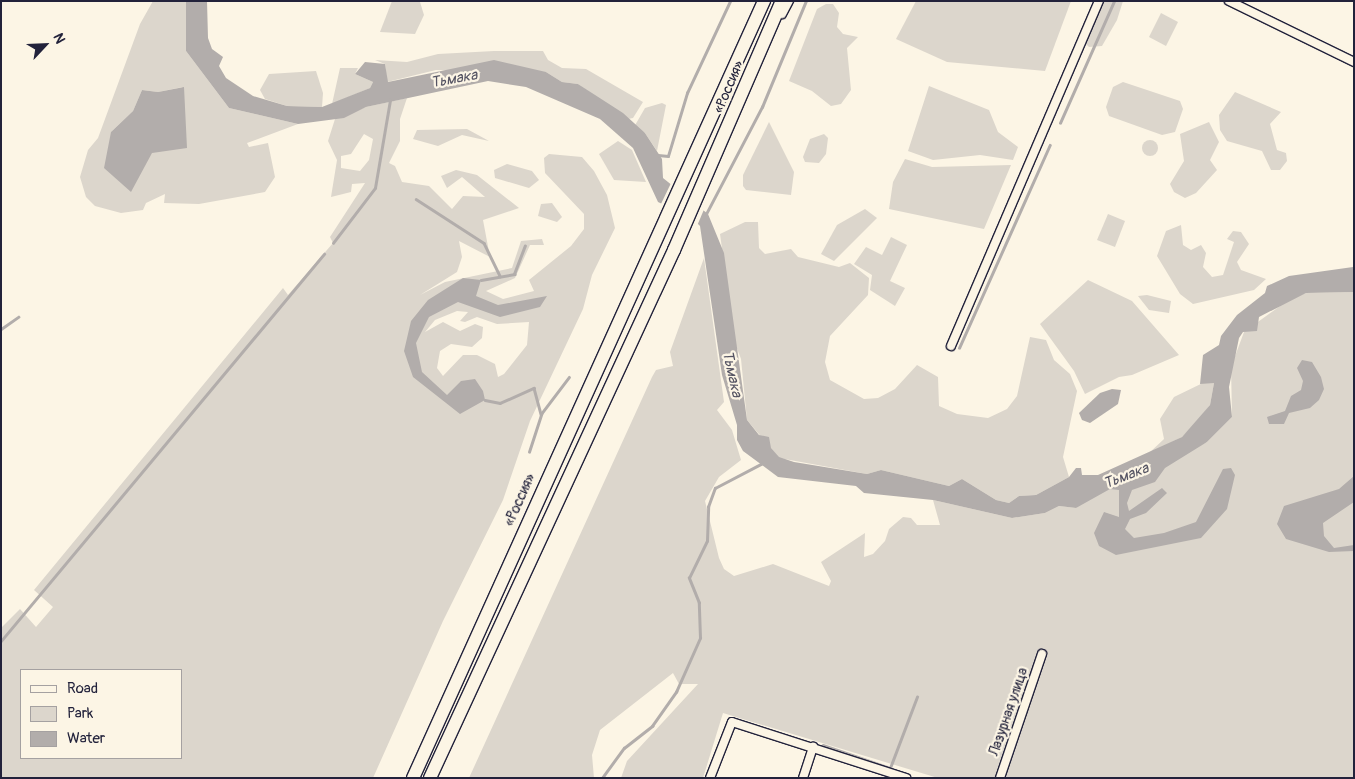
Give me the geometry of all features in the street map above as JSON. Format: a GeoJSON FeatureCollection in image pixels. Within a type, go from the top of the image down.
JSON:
{"type":"FeatureCollection","features":[{"type":"Feature","properties":{"kind":"highway","name":"«Россия»"},"geometry":{"type":"LineString","coordinates":[[413,778],[577,408],[686,178],[764,1]]}},
{"type":"Feature","properties":{"kind":"highway","name":"«Россия»"},"geometry":{"type":"LineString","coordinates":[[430,778],[703,185],[782,1]]}},
{"type":"Feature","properties":{"kind":"street"},"geometry":{"type":"LineString","coordinates":[[764,43],[789,1]]}},
{"type":"Feature","properties":{"kind":"street"},"geometry":{"type":"LineString","coordinates":[[951,346],[1099,1]]}},
{"type":"Feature","properties":{"kind":"street"},"geometry":{"type":"LineString","coordinates":[[1229,1],[1354,62]]}},
{"type":"Feature","properties":{"kind":"street","name":"Лазурная улица"},"geometry":{"type":"LineString","coordinates":[[1000,778],[1042,654]]}},
{"type":"Feature","properties":{"kind":"street"},"geometry":{"type":"LineString","coordinates":[[710,778],[732,722],[813,747],[893,776],[906,778]]}},
{"type":"Feature","properties":{"kind":"street"},"geometry":{"type":"LineString","coordinates":[[803,778],[813,747]]}},
{"type":"Feature","properties":{"kind":"green space"},"geometry":{"type":"Polygon","coordinates":[[[153,1],[186,1],[186,51],[229,108],[298,124],[247,143],[249,147],[268,143],[275,177],[265,192],[199,204],[164,203],[165,194],[146,203],[143,210],[121,213],[95,206],[86,197],[80,177],[88,150],[98,138],[140,24],[153,1]],[[183,87],[158,92],[142,90],[133,111],[111,132],[183,87]]]}},
{"type":"Feature","properties":{"kind":"green space"},"geometry":{"type":"Polygon","coordinates":[[[392,1],[420,2],[424,15],[415,34],[380,32],[392,1]]]}},
{"type":"Feature","properties":{"kind":"green space"},"geometry":{"type":"Polygon","coordinates":[[[916,1],[1071,1],[1045,71],[947,62],[896,39],[916,1]]]}},
{"type":"Feature","properties":{"kind":"green space"},"geometry":{"type":"Polygon","coordinates":[[[1103,1],[1123,1],[1117,20],[1102,46],[1089,47],[1085,43],[1103,1]]]}},
{"type":"Feature","properties":{"kind":"green space"},"geometry":{"type":"Polygon","coordinates":[[[826,4],[833,4],[839,13],[837,27],[843,34],[858,37],[847,48],[851,90],[841,104],[831,106],[812,91],[789,81],[817,9],[826,4]]]}},
{"type":"Feature","properties":{"kind":"green space"},"geometry":{"type":"Polygon","coordinates":[[[1161,13],[1178,22],[1166,46],[1149,37],[1161,13]]]}},
{"type":"Feature","properties":{"kind":"green space"},"geometry":{"type":"Polygon","coordinates":[[[543,51],[548,60],[562,68],[586,69],[643,102],[633,118],[628,119],[578,84],[562,82],[546,72],[436,70],[387,82],[385,64],[375,60],[407,62],[438,54],[543,51]]]}},
{"type":"Feature","properties":{"kind":"green space"},"geometry":{"type":"Polygon","coordinates":[[[340,68],[358,68],[355,74],[373,82],[370,88],[332,104],[340,68]]]}},
{"type":"Feature","properties":{"kind":"green space"},"geometry":{"type":"Polygon","coordinates":[[[316,71],[323,93],[322,107],[287,106],[265,99],[260,90],[269,74],[316,71]]]}},
{"type":"Feature","properties":{"kind":"green space"},"geometry":{"type":"Polygon","coordinates":[[[1123,82],[1180,101],[1183,109],[1175,132],[1162,135],[1109,116],[1106,107],[1113,87],[1123,82]]]}},
{"type":"Feature","properties":{"kind":"green space"},"geometry":{"type":"Polygon","coordinates":[[[929,86],[989,110],[998,132],[1018,147],[1013,160],[980,155],[933,160],[908,151],[929,86]]]}},
{"type":"Feature","properties":{"kind":"green space"},"geometry":{"type":"Polygon","coordinates":[[[1235,92],[1281,112],[1270,124],[1277,150],[1286,153],[1287,161],[1280,170],[1271,170],[1262,151],[1227,141],[1220,130],[1219,115],[1235,92]]]}},
{"type":"Feature","properties":{"kind":"green space"},"geometry":{"type":"Polygon","coordinates":[[[407,98],[400,119],[400,141],[389,163],[395,166],[402,182],[429,186],[452,209],[463,196],[485,197],[462,177],[447,188],[441,176],[456,170],[477,175],[519,208],[483,220],[490,257],[459,241],[462,257],[457,272],[420,295],[445,282],[512,268],[521,241],[542,239],[544,245],[530,245],[515,278],[486,291],[503,299],[534,291],[529,280],[571,246],[584,229],[584,214],[545,173],[544,158],[549,154],[582,157],[594,171],[607,195],[615,228],[592,275],[583,309],[530,421],[503,500],[443,621],[373,778],[1,778],[1,628],[20,609],[36,627],[53,607],[34,590],[283,288],[288,295],[333,243],[330,237],[365,183],[352,184],[351,192],[331,197],[337,160],[328,141],[335,119],[366,107],[407,98]],[[364,134],[351,154],[341,156],[341,168],[360,171],[369,160],[373,139],[364,134]],[[457,311],[435,320],[425,332],[443,322],[460,331],[475,324],[483,327],[482,338],[472,347],[451,344],[440,351],[437,368],[443,376],[463,355],[477,355],[495,364],[498,377],[504,374],[527,345],[529,322],[497,324],[477,317],[465,322],[460,321],[468,312],[457,311]]]}},
{"type":"Feature","properties":{"kind":"green space"},"geometry":{"type":"Polygon","coordinates":[[[662,103],[666,105],[657,151],[645,133],[634,127],[645,108],[662,103]]]}},
{"type":"Feature","properties":{"kind":"green space"},"geometry":{"type":"Polygon","coordinates":[[[769,122],[794,172],[791,195],[746,190],[743,186],[743,175],[769,122]]]}},
{"type":"Feature","properties":{"kind":"green space"},"geometry":{"type":"Polygon","coordinates":[[[1209,122],[1219,142],[1210,160],[1217,170],[1196,193],[1185,198],[1174,192],[1170,184],[1184,161],[1180,134],[1209,122]]]}},
{"type":"Feature","properties":{"kind":"green space"},"geometry":{"type":"Polygon","coordinates":[[[467,129],[489,141],[462,135],[438,146],[413,139],[417,130],[467,129]]]}},
{"type":"Feature","properties":{"kind":"green space"},"geometry":{"type":"Polygon","coordinates":[[[824,134],[828,138],[826,154],[819,163],[805,162],[803,157],[810,139],[824,134]]]}},
{"type":"Feature","properties":{"kind":"green space"},"geometry":{"type":"Polygon","coordinates":[[[1147,140],[1153,140],[1158,145],[1156,154],[1147,156],[1142,151],[1142,145],[1147,140]]]}},
{"type":"Feature","properties":{"kind":"green space"},"geometry":{"type":"Polygon","coordinates":[[[618,141],[632,150],[646,182],[614,180],[599,154],[618,141]]]}},
{"type":"Feature","properties":{"kind":"green space"},"geometry":{"type":"Polygon","coordinates":[[[905,159],[932,167],[1011,165],[984,229],[889,209],[893,182],[905,159]]]}},
{"type":"Feature","properties":{"kind":"green space"},"geometry":{"type":"Polygon","coordinates":[[[507,164],[532,171],[539,180],[529,188],[495,178],[494,170],[507,164]]]}},
{"type":"Feature","properties":{"kind":"green space"},"geometry":{"type":"Polygon","coordinates":[[[552,203],[562,217],[557,222],[538,216],[541,204],[552,203]]]}},
{"type":"Feature","properties":{"kind":"green space"},"geometry":{"type":"Polygon","coordinates":[[[865,209],[877,218],[834,261],[821,254],[837,225],[865,209]]]}},
{"type":"Feature","properties":{"kind":"green space"},"geometry":{"type":"Polygon","coordinates":[[[1108,214],[1125,221],[1115,247],[1097,240],[1108,214]]]}},
{"type":"Feature","properties":{"kind":"green space"},"geometry":{"type":"Polygon","coordinates":[[[745,222],[758,222],[759,248],[765,254],[791,249],[798,257],[839,267],[850,263],[869,278],[868,295],[830,336],[825,362],[830,380],[864,399],[878,398],[895,389],[917,365],[938,377],[939,406],[957,414],[988,418],[1007,409],[1017,396],[1030,337],[1046,340],[1054,360],[1070,374],[1077,391],[1063,457],[1069,477],[1036,495],[1019,496],[1009,503],[996,500],[962,479],[949,486],[881,470],[867,474],[779,458],[747,420],[741,359],[735,343],[720,234],[745,222]]]}},
{"type":"Feature","properties":{"kind":"green space"},"geometry":{"type":"Polygon","coordinates":[[[1181,225],[1183,245],[1191,250],[1201,245],[1206,253],[1203,267],[1212,277],[1223,275],[1234,242],[1227,239],[1233,231],[1241,232],[1249,244],[1237,262],[1241,270],[1266,279],[1254,290],[1193,304],[1180,294],[1157,256],[1166,231],[1181,225]]]}},
{"type":"Feature","properties":{"kind":"green space"},"geometry":{"type":"Polygon","coordinates":[[[891,237],[907,245],[890,281],[905,288],[895,306],[870,290],[872,275],[854,264],[866,247],[882,255],[891,237]]]}},
{"type":"Feature","properties":{"kind":"green space"},"geometry":{"type":"Polygon","coordinates":[[[704,258],[724,402],[717,410],[732,430],[741,460],[719,477],[705,501],[719,558],[724,569],[734,576],[773,564],[829,586],[831,581],[821,562],[865,533],[864,557],[873,554],[885,541],[889,529],[903,517],[911,518],[917,525],[940,525],[933,500],[1012,518],[1045,513],[1059,506],[1076,508],[1082,502],[1207,442],[1232,417],[1231,367],[1244,332],[1291,298],[1306,293],[1354,292],[1354,778],[938,778],[723,713],[703,778],[621,778],[627,761],[698,684],[679,684],[673,673],[600,730],[592,755],[594,778],[469,778],[652,377],[656,370],[673,366],[670,352],[704,258]]]}},
{"type":"Feature","properties":{"kind":"green space"},"geometry":{"type":"Polygon","coordinates":[[[1088,280],[1132,301],[1179,355],[1132,375],[1119,377],[1085,394],[1074,371],[1040,324],[1088,280]]]}},
{"type":"Feature","properties":{"kind":"green space"},"geometry":{"type":"Polygon","coordinates":[[[1147,295],[1171,301],[1169,313],[1149,310],[1138,296],[1147,295]]]}},
{"type":"Feature","properties":{"kind":"green space"},"geometry":{"type":"Polygon","coordinates":[[[1209,380],[1214,383],[1210,405],[1198,421],[1182,437],[1147,455],[1164,439],[1160,419],[1174,397],[1209,380]]]}},
{"type":"Feature","properties":{"kind":"water","name":"Тьмака"},"geometry":{"type":"Polygon","coordinates":[[[186,1],[207,1],[208,38],[212,49],[223,57],[219,66],[226,78],[253,96],[287,106],[322,107],[370,88],[373,82],[355,74],[365,62],[385,64],[388,82],[494,60],[546,72],[562,82],[578,84],[623,113],[645,133],[662,159],[663,178],[708,214],[724,253],[747,420],[759,435],[769,437],[771,448],[779,457],[794,462],[867,474],[881,470],[949,486],[962,479],[996,500],[1009,503],[1019,496],[1036,495],[1069,477],[1076,468],[1081,468],[1082,475],[1098,475],[1182,437],[1210,405],[1214,383],[1200,384],[1203,355],[1219,345],[1221,336],[1237,315],[1265,293],[1267,286],[1289,276],[1353,267],[1354,292],[1306,293],[1259,317],[1257,331],[1243,332],[1239,338],[1229,387],[1232,417],[1207,442],[1165,468],[1155,482],[1132,490],[1127,503],[1129,511],[1162,488],[1167,493],[1146,513],[1130,519],[1125,529],[1134,538],[1164,533],[1196,522],[1223,469],[1231,468],[1235,475],[1227,509],[1201,538],[1116,555],[1099,546],[1094,533],[1104,512],[1119,517],[1119,490],[1110,489],[1076,508],[1059,506],[1045,513],[1012,518],[933,500],[864,493],[856,486],[778,477],[743,451],[737,440],[737,425],[722,375],[700,226],[692,218],[658,202],[633,148],[600,119],[526,87],[488,81],[366,107],[344,118],[298,124],[229,108],[186,51],[186,1]]]}},
{"type":"Feature","properties":{"kind":"water"},"geometry":{"type":"Polygon","coordinates":[[[184,87],[187,148],[152,153],[131,192],[104,168],[111,132],[133,111],[142,90],[158,92],[184,87]]]}},
{"type":"Feature","properties":{"kind":"water"},"geometry":{"type":"Polygon","coordinates":[[[463,278],[481,280],[476,296],[498,305],[547,296],[540,307],[500,317],[458,302],[429,317],[416,343],[422,372],[447,395],[461,381],[475,379],[483,391],[485,400],[460,414],[413,377],[404,351],[411,321],[428,300],[463,278]]]}},
{"type":"Feature","properties":{"kind":"water"},"geometry":{"type":"Polygon","coordinates":[[[1302,360],[1312,362],[1321,377],[1324,389],[1319,400],[1310,408],[1289,413],[1284,424],[1269,424],[1267,417],[1285,411],[1291,396],[1301,390],[1303,381],[1297,368],[1302,360]]]}},
{"type":"Feature","properties":{"kind":"water"},"geometry":{"type":"Polygon","coordinates":[[[1112,389],[1121,390],[1118,404],[1090,423],[1082,420],[1079,413],[1100,393],[1112,389]]]}},
{"type":"Feature","properties":{"kind":"water"},"geometry":{"type":"Polygon","coordinates":[[[1354,476],[1354,502],[1323,523],[1324,536],[1334,548],[1354,545],[1354,551],[1329,552],[1286,539],[1277,524],[1284,506],[1339,489],[1354,476]]]}},
{"type":"Feature","properties":{"kind":"pier"},"geometry":{"type":"Polygon","coordinates":[[[672,181],[705,207],[697,226],[660,206],[672,181]]]}},
{"type":"Feature","properties":{"kind":"waterway"},"geometry":{"type":"LineString","coordinates":[[658,155],[668,156],[687,93],[730,1]]}},
{"type":"Feature","properties":{"kind":"waterway"},"geometry":{"type":"LineString","coordinates":[[706,214],[762,107],[806,1]]}},
{"type":"Feature","properties":{"kind":"waterway"},"geometry":{"type":"LineString","coordinates":[[1060,123],[1114,1]]}},
{"type":"Feature","properties":{"kind":"waterway"},"geometry":{"type":"LineString","coordinates":[[333,243],[375,188],[390,100]]}},
{"type":"Feature","properties":{"kind":"waterway"},"geometry":{"type":"LineString","coordinates":[[959,348],[1050,145]]}},
{"type":"Feature","properties":{"kind":"waterway"},"geometry":{"type":"LineString","coordinates":[[416,199],[484,243],[500,276]]}},
{"type":"Feature","properties":{"kind":"waterway"},"geometry":{"type":"LineString","coordinates":[[481,280],[514,274],[525,246]]}},
{"type":"Feature","properties":{"kind":"waterway"},"geometry":{"type":"LineString","coordinates":[[1,641],[324,254]]}},
{"type":"Feature","properties":{"kind":"waterway"},"geometry":{"type":"LineString","coordinates":[[1,329],[18,317]]}},
{"type":"Feature","properties":{"kind":"waterway"},"geometry":{"type":"LineString","coordinates":[[529,452],[541,414],[569,377]]}},
{"type":"Feature","properties":{"kind":"waterway"},"geometry":{"type":"LineString","coordinates":[[485,400],[500,403],[534,388],[541,414]]}},
{"type":"Feature","properties":{"kind":"waterway"},"geometry":{"type":"LineString","coordinates":[[602,778],[624,748],[652,726],[676,692],[700,638],[699,603],[689,578],[707,541],[708,507],[715,488],[761,464]]}},
{"type":"Feature","properties":{"kind":"waterway"},"geometry":{"type":"LineString","coordinates":[[823,745],[890,768],[917,697]]}}]}
